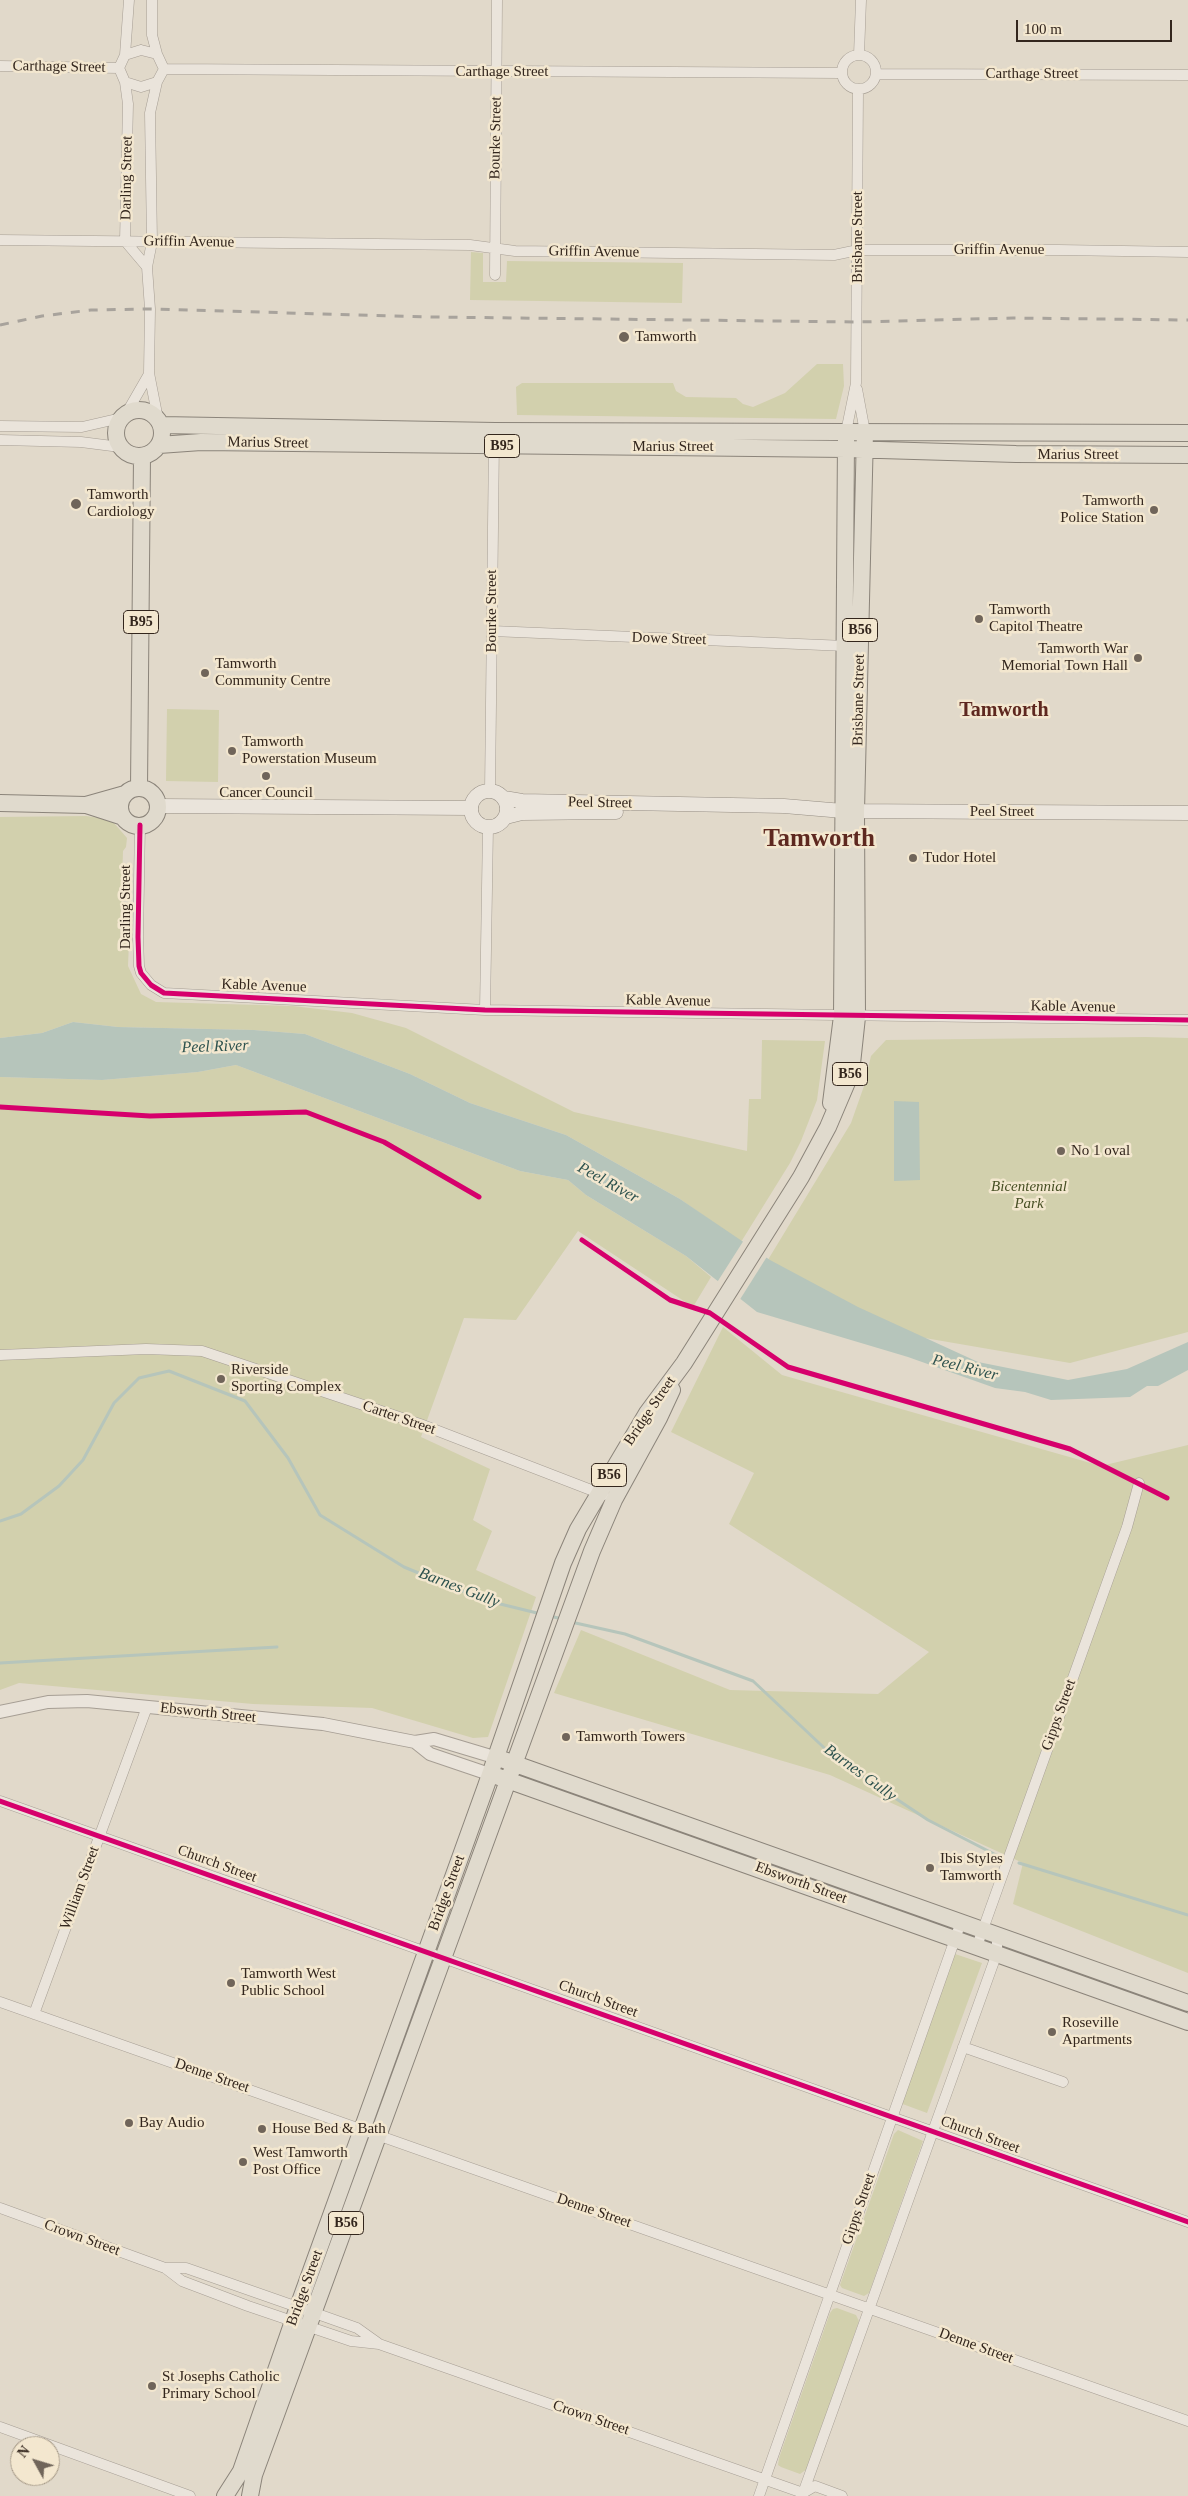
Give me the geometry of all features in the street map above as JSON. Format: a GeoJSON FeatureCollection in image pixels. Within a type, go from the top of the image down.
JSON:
{"type":"FeatureCollection","features":[{"type":"Feature","properties":{"kind":"main road","name":"B95"},"geometry":{"type":"LineString","coordinates":[[123,416],[142,410],[159,422]]}},
{"type":"Feature","properties":{"kind":"main road"},"geometry":{"type":"LineString","coordinates":[[123,416],[116,436],[120,447],[130,455],[142,456]]}},
{"type":"Feature","properties":{"kind":"main road"},"geometry":{"type":"LineString","coordinates":[[159,422],[161,439],[159,445]]}},
{"type":"Feature","properties":{"kind":"main road","name":"Marius Street"},"geometry":{"type":"LineString","coordinates":[[159,422],[203,428],[494,439]]}},
{"type":"Feature","properties":{"kind":"main road","name":"Marius Street"},"geometry":{"type":"LineString","coordinates":[[159,445],[201,442],[494,439],[846,440],[865,432],[1188,433]]}},
{"type":"Feature","properties":{"kind":"main road","name":"Brisbane Street"},"geometry":{"type":"LineString","coordinates":[[850,811],[865,432]]}},
{"type":"Feature","properties":{"kind":"main road","name":"Marius Street"},"geometry":{"type":"LineString","coordinates":[[846,440],[864,449],[1024,454],[1188,456]]}},
{"type":"Feature","properties":{"kind":"main road","name":"Brisbane Street"},"geometry":{"type":"LineString","coordinates":[[846,440],[846,646],[850,811],[849,1016]]}},
{"type":"Feature","properties":{"kind":"main road","name":"B95"},"geometry":{"type":"LineString","coordinates":[[123,817],[120,803],[132,791],[142,456],[159,445]]}},
{"type":"Feature","properties":{"kind":"main road"},"geometry":{"type":"LineString","coordinates":[[0,803],[86,805],[123,817],[131,824],[140,826],[155,817],[158,806],[152,793],[132,791],[86,805]]}},
{"type":"Feature","properties":{"kind":"main road"},"geometry":{"type":"LineString","coordinates":[[490,791],[504,798],[507,809],[506,817],[500,824],[488,827],[482,826],[473,819],[471,808],[475,797],[490,791]]}},
{"type":"Feature","properties":{"kind":"main road","name":"Peel Street"},"geometry":{"type":"LineString","coordinates":[[504,798],[522,801],[784,806],[850,811],[1188,813]]}},
{"type":"Feature","properties":{"kind":"main road"},"geometry":{"type":"LineString","coordinates":[[158,806],[471,808]]}},
{"type":"Feature","properties":{"kind":"main road","name":"Peel Street"},"geometry":{"type":"LineString","coordinates":[[506,817],[522,813],[655,812],[784,815],[817,810]]}},
{"type":"Feature","properties":{"kind":"main road","name":"Bridge Street"},"geometry":{"type":"LineString","coordinates":[[250,2496],[254,2476],[362,2129],[551,1596],[578,1529],[647,1412],[684,1363],[801,1177],[828,1128],[851,1073],[849,1016]]}},
{"type":"Feature","properties":{"kind":"main road","name":"Bridge Street"},"geometry":{"type":"LineString","coordinates":[[227,2496],[241,2471],[378,2134],[573,1600],[614,1500],[659,1418],[684,1363]]}},
{"type":"Feature","properties":{"kind":"main road","name":"Ebsworth Street"},"geometry":{"type":"LineString","coordinates":[[494,1757],[1188,2003]]}},
{"type":"Feature","properties":{"kind":"main road","name":"Ebsworth Street"},"geometry":{"type":"LineString","coordinates":[[489,1774],[1188,2022]]}},
{"type":"Feature","properties":{"kind":"main road","name":"B56"},"geometry":{"type":"LineString","coordinates":[[227,2496],[242,2496]]}},
{"type":"Feature","properties":{"kind":"street"},"geometry":{"type":"LineString","coordinates":[[129,0],[125,55],[119,68],[124,82],[141,87],[158,82],[164,69],[157,54],[152,35],[152,0]]}},
{"type":"Feature","properties":{"kind":"street","name":"Bourke Street"},"geometry":{"type":"LineString","coordinates":[[495,275],[497,0]]}},
{"type":"Feature","properties":{"kind":"street"},"geometry":{"type":"LineString","coordinates":[[860,55],[861,0]]}},
{"type":"Feature","properties":{"kind":"street"},"geometry":{"type":"LineString","coordinates":[[125,55],[141,50],[157,54]]}},
{"type":"Feature","properties":{"kind":"street"},"geometry":{"type":"LineString","coordinates":[[860,55],[865,56],[874,63],[876,74],[872,84],[858,90],[848,87],[841,73],[849,58],[860,55]]}},
{"type":"Feature","properties":{"kind":"street","name":"Carthage Street"},"geometry":{"type":"LineString","coordinates":[[0,66],[119,68]]}},
{"type":"Feature","properties":{"kind":"street","name":"Carthage Street"},"geometry":{"type":"LineString","coordinates":[[164,69],[841,73]]}},
{"type":"Feature","properties":{"kind":"street","name":"Carthage Street"},"geometry":{"type":"LineString","coordinates":[[876,74],[1188,75]]}},
{"type":"Feature","properties":{"kind":"street","name":"Darling Street"},"geometry":{"type":"LineString","coordinates":[[124,82],[128,104],[126,241],[147,268]]}},
{"type":"Feature","properties":{"kind":"street","name":"Darling Street"},"geometry":{"type":"LineString","coordinates":[[158,82],[150,113],[152,242],[147,268],[150,309],[149,373],[159,422]]}},
{"type":"Feature","properties":{"kind":"street","name":"Brisbane Street"},"geometry":{"type":"LineString","coordinates":[[846,440],[856,383],[858,90]]}},
{"type":"Feature","properties":{"kind":"street","name":"Griffin Avenue"},"geometry":{"type":"LineString","coordinates":[[0,240],[470,245],[515,251],[834,255],[858,250],[1188,252]]}},
{"type":"Feature","properties":{"kind":"street","name":"Darling Street"},"geometry":{"type":"LineString","coordinates":[[123,416],[149,373]]}},
{"type":"Feature","properties":{"kind":"street","name":"Brisbane Street"},"geometry":{"type":"LineString","coordinates":[[856,383],[865,432]]}},
{"type":"Feature","properties":{"kind":"street"},"geometry":{"type":"LineString","coordinates":[[0,426],[82,427],[123,416]]}},
{"type":"Feature","properties":{"kind":"street","name":"Bourke Street"},"geometry":{"type":"LineString","coordinates":[[490,791],[494,439]]}},
{"type":"Feature","properties":{"kind":"street"},"geometry":{"type":"LineString","coordinates":[[0,440],[80,442],[120,447]]}},
{"type":"Feature","properties":{"kind":"street","name":"Dowe Street"},"geometry":{"type":"LineString","coordinates":[[492,631],[846,646]]}},
{"type":"Feature","properties":{"kind":"street","name":"Darling Street"},"geometry":{"type":"LineString","coordinates":[[140,826],[139,966],[141,973],[151,986]]}},
{"type":"Feature","properties":{"kind":"street"},"geometry":{"type":"LineString","coordinates":[[485,1010],[488,827]]}},
{"type":"Feature","properties":{"kind":"street","name":"Kable Avenue"},"geometry":{"type":"LineString","coordinates":[[151,986],[164,993],[174,994],[485,1010],[1188,1020]]}},
{"type":"Feature","properties":{"kind":"street","name":"Carter Street"},"geometry":{"type":"LineString","coordinates":[[0,1355],[146,1348],[202,1351],[420,1424],[614,1500]]}},
{"type":"Feature","properties":{"kind":"street","name":"Gipps Street"},"geometry":{"type":"LineString","coordinates":[[977,1946],[990,1933],[1139,1483]]}},
{"type":"Feature","properties":{"kind":"street","name":"Ebsworth Street"},"geometry":{"type":"LineString","coordinates":[[0,1712],[34,1704],[67,1700],[146,1707],[323,1724],[415,1742],[434,1738],[494,1757]]}},
{"type":"Feature","properties":{"kind":"street","name":"William Street"},"geometry":{"type":"LineString","coordinates":[[34,2014],[146,1707]]}},
{"type":"Feature","properties":{"kind":"street","name":"Ebsworth Street"},"geometry":{"type":"LineString","coordinates":[[415,1742],[430,1754],[489,1774]]}},
{"type":"Feature","properties":{"kind":"street","name":"Church Street"},"geometry":{"type":"LineString","coordinates":[[0,1801],[442,1956],[1188,2222]]}},
{"type":"Feature","properties":{"kind":"street","name":"Gipps Street"},"geometry":{"type":"LineString","coordinates":[[759,2496],[891,2116],[961,1922]]}},
{"type":"Feature","properties":{"kind":"street","name":"Gipps Street"},"geometry":{"type":"LineString","coordinates":[[803,2495],[871,2308],[931,2131],[997,1954],[990,1933]]}},
{"type":"Feature","properties":{"kind":"street","name":"Denne Street"},"geometry":{"type":"LineString","coordinates":[[0,2002],[1188,2421]]}},
{"type":"Feature","properties":{"kind":"street"},"geometry":{"type":"LineString","coordinates":[[963,2046],[1063,2082]]}},
{"type":"Feature","properties":{"kind":"street","name":"Crown Street"},"geometry":{"type":"LineString","coordinates":[[0,2208],[165,2268],[182,2281],[303,2317],[357,2328],[379,2344]]}},
{"type":"Feature","properties":{"kind":"street","name":"Crown Street"},"geometry":{"type":"LineString","coordinates":[[165,2268],[186,2268],[303,2317],[351,2341],[379,2344],[803,2495],[815,2486],[842,2496]]}},
{"type":"Feature","properties":{"kind":"street"},"geometry":{"type":"LineString","coordinates":[[0,2427],[190,2496]]}},
{"type":"Feature","properties":{"kind":"green space"},"geometry":{"type":"Polygon","coordinates":[[[471,252],[483,253],[483,282],[506,282],[507,261],[683,263],[682,303],[470,300],[471,252]]]}},
{"type":"Feature","properties":{"kind":"green space"},"geometry":{"type":"Polygon","coordinates":[[[817,364],[843,364],[844,386],[836,419],[517,415],[516,387],[522,383],[673,383],[676,391],[686,397],[736,398],[743,404],[753,407],[785,393],[817,364]]]}},
{"type":"Feature","properties":{"kind":"green space"},"geometry":{"type":"Polygon","coordinates":[[[167,709],[219,710],[218,782],[166,781],[167,709]]]}},
{"type":"Feature","properties":{"kind":"green space"},"geometry":{"type":"Polygon","coordinates":[[[86,816],[107,819],[114,823],[127,838],[126,847],[123,851],[120,944],[129,941],[128,966],[141,994],[156,1002],[293,1006],[352,1013],[406,1028],[574,1112],[747,1151],[749,1099],[761,1099],[762,1040],[825,1041],[817,1100],[801,1141],[790,1163],[741,1242],[680,1199],[566,1135],[470,1103],[410,1074],[305,1034],[254,1030],[118,1027],[73,1022],[42,1033],[0,1038],[0,817],[86,816]]]}},
{"type":"Feature","properties":{"kind":"green space","name":"Bicentennial Park"},"geometry":{"type":"Polygon","coordinates":[[[1188,1038],[1188,1332],[1070,1363],[890,1332],[763,1268],[851,1123],[864,1086],[871,1056],[886,1040],[1188,1038]]]}},
{"type":"Feature","properties":{"kind":"green space","name":"Riverside Sporting Complex"},"geometry":{"type":"Polygon","coordinates":[[[236,1065],[520,1171],[568,1180],[586,1195],[686,1256],[711,1277],[693,1307],[578,1231],[516,1320],[464,1318],[421,1437],[490,1469],[473,1520],[492,1531],[476,1570],[536,1597],[488,1737],[473,1738],[372,1708],[253,1704],[19,1683],[0,1690],[0,1077],[102,1080],[198,1072],[236,1065]]]}},
{"type":"Feature","properties":{"kind":"green space"},"geometry":{"type":"Polygon","coordinates":[[[723,1327],[782,1375],[1101,1466],[1188,1445],[1188,1973],[1013,1904],[1023,1863],[830,1775],[554,1693],[581,1630],[730,1690],[878,1694],[929,1652],[729,1524],[754,1473],[671,1432],[723,1327]]]}},
{"type":"Feature","properties":{"kind":"green space"},"geometry":{"type":"Polygon","coordinates":[[[955,1954],[982,1963],[927,2113],[900,2103],[955,1954]]]}},
{"type":"Feature","properties":{"kind":"green space"},"geometry":{"type":"Polygon","coordinates":[[[898,2130],[923,2141],[869,2293],[864,2296],[842,2288],[840,2285],[894,2134],[898,2130]]]}},
{"type":"Feature","properties":{"kind":"green space"},"geometry":{"type":"Polygon","coordinates":[[[837,2308],[856,2315],[859,2321],[807,2469],[800,2474],[778,2465],[779,2458],[830,2313],[833,2309],[837,2308]]]}},
{"type":"Feature","properties":{"kind":"water","name":"Peel River"},"geometry":{"type":"Polygon","coordinates":[[[73,1022],[118,1027],[254,1030],[305,1034],[410,1074],[470,1103],[566,1135],[680,1199],[770,1260],[858,1307],[978,1362],[1068,1380],[1127,1369],[1188,1342],[1188,1370],[1158,1386],[1147,1386],[1130,1397],[1051,1400],[1025,1392],[995,1388],[908,1357],[757,1312],[686,1256],[586,1195],[568,1180],[520,1171],[236,1065],[198,1072],[102,1080],[0,1077],[0,1038],[42,1033],[73,1022]]]}},
{"type":"Feature","properties":{"kind":"water"},"geometry":{"type":"Polygon","coordinates":[[[894,1101],[919,1102],[920,1180],[894,1181],[894,1101]]]}},
{"type":"Feature","properties":{"kind":"pier"},"geometry":{"type":"Polygon","coordinates":[[[744,1240],[768,1255],[739,1301],[716,1284],[744,1240]]]}},
{"type":"Feature","properties":{"kind":"waterway","name":"Barnes Gully"},"geometry":{"type":"LineString","coordinates":[[0,1521],[21,1514],[59,1486],[83,1460],[114,1403],[139,1378],[169,1371],[245,1401],[288,1458],[320,1515],[404,1567],[484,1600],[541,1614]]}},
{"type":"Feature","properties":{"kind":"waterway","name":"Barnes Gully"},"geometry":{"type":"LineString","coordinates":[[549,1616],[563,1619]]}},
{"type":"Feature","properties":{"kind":"waterway","name":"Barnes Gully"},"geometry":{"type":"LineString","coordinates":[[571,1622],[625,1634],[753,1681],[835,1758],[928,1820],[998,1856]]}},
{"type":"Feature","properties":{"kind":"waterway"},"geometry":{"type":"LineString","coordinates":[[0,1663],[277,1647]]}},
{"type":"Feature","properties":{"kind":"waterway","name":"Barnes Gully"},"geometry":{"type":"LineString","coordinates":[[1019,1863],[1188,1915]]}},
{"type":"Feature","properties":{"kind":"railway"},"geometry":{"type":"LineString","coordinates":[[0,325],[42,316],[91,310],[150,309],[432,317],[857,322],[1013,318],[1188,320]]}},
{"type":"Feature","properties":{"kind":"cycle path"},"geometry":{"type":"LineString","coordinates":[[140,825],[139,966],[141,973],[151,985],[164,993],[485,1010],[1188,1020]]}},
{"type":"Feature","properties":{"kind":"cycle path"},"geometry":{"type":"LineString","coordinates":[[0,1107],[150,1116],[306,1112],[384,1142],[479,1197]]}},
{"type":"Feature","properties":{"kind":"cycle path"},"geometry":{"type":"LineString","coordinates":[[582,1240],[670,1300],[710,1313],[788,1367],[1070,1449],[1167,1498]]}},
{"type":"Feature","properties":{"kind":"cycle path"},"geometry":{"type":"LineString","coordinates":[[0,1801],[1188,2222]]}},
{"type":"Feature","properties":{"kind":"place","name":"Tamworth"},"geometry":{"type":"Point","coordinates":[624,337]}},
{"type":"Feature","properties":{"kind":"place","name":"Tamworth Cardiology"},"geometry":{"type":"Point","coordinates":[76,504]}},
{"type":"Feature","properties":{"kind":"place","name":"Tamworth Police Station"},"geometry":{"type":"Point","coordinates":[1154,510]}},
{"type":"Feature","properties":{"kind":"place","name":"Tamworth Capitol Theatre"},"geometry":{"type":"Point","coordinates":[979,619]}},
{"type":"Feature","properties":{"kind":"place","name":"Tamworth War Memorial Town Hall"},"geometry":{"type":"Point","coordinates":[1138,658]}},
{"type":"Feature","properties":{"kind":"place","name":"Tamworth Community Centre"},"geometry":{"type":"Point","coordinates":[205,673]}},
{"type":"Feature","properties":{"kind":"place","name":"Tamworth Powerstation Museum"},"geometry":{"type":"Point","coordinates":[232,751]}},
{"type":"Feature","properties":{"kind":"place","name":"Cancer Council"},"geometry":{"type":"Point","coordinates":[266,776]}},
{"type":"Feature","properties":{"kind":"place","name":"Tudor Hotel"},"geometry":{"type":"Point","coordinates":[913,858]}},
{"type":"Feature","properties":{"kind":"place","name":"No 1 oval"},"geometry":{"type":"Point","coordinates":[1061,1151]}},
{"type":"Feature","properties":{"kind":"place","name":"Riverside Sporting Complex"},"geometry":{"type":"Point","coordinates":[221,1379]}},
{"type":"Feature","properties":{"kind":"place","name":"Tamworth Towers"},"geometry":{"type":"Point","coordinates":[566,1737]}},
{"type":"Feature","properties":{"kind":"place","name":"Ibis Styles Tamworth"},"geometry":{"type":"Point","coordinates":[930,1868]}},
{"type":"Feature","properties":{"kind":"place","name":"Tamworth West Public School"},"geometry":{"type":"Point","coordinates":[231,1983]}},
{"type":"Feature","properties":{"kind":"place","name":"Roseville Apartments"},"geometry":{"type":"Point","coordinates":[1052,2032]}},
{"type":"Feature","properties":{"kind":"place","name":"Bay Audio"},"geometry":{"type":"Point","coordinates":[129,2123]}},
{"type":"Feature","properties":{"kind":"place","name":"House Bed & Bath"},"geometry":{"type":"Point","coordinates":[262,2129]}},
{"type":"Feature","properties":{"kind":"place","name":"West Tamworth Post Office"},"geometry":{"type":"Point","coordinates":[243,2162]}},
{"type":"Feature","properties":{"kind":"place","name":"St Josephs Catholic Primary School"},"geometry":{"type":"Point","coordinates":[152,2386]}},
{"type":"Feature","properties":{"kind":"district","name":"Tamworth"},"geometry":{"type":"Point","coordinates":[1004,711]}},
{"type":"Feature","properties":{"kind":"district","name":"Tamworth"},"geometry":{"type":"Point","coordinates":[819,840]}}]}
